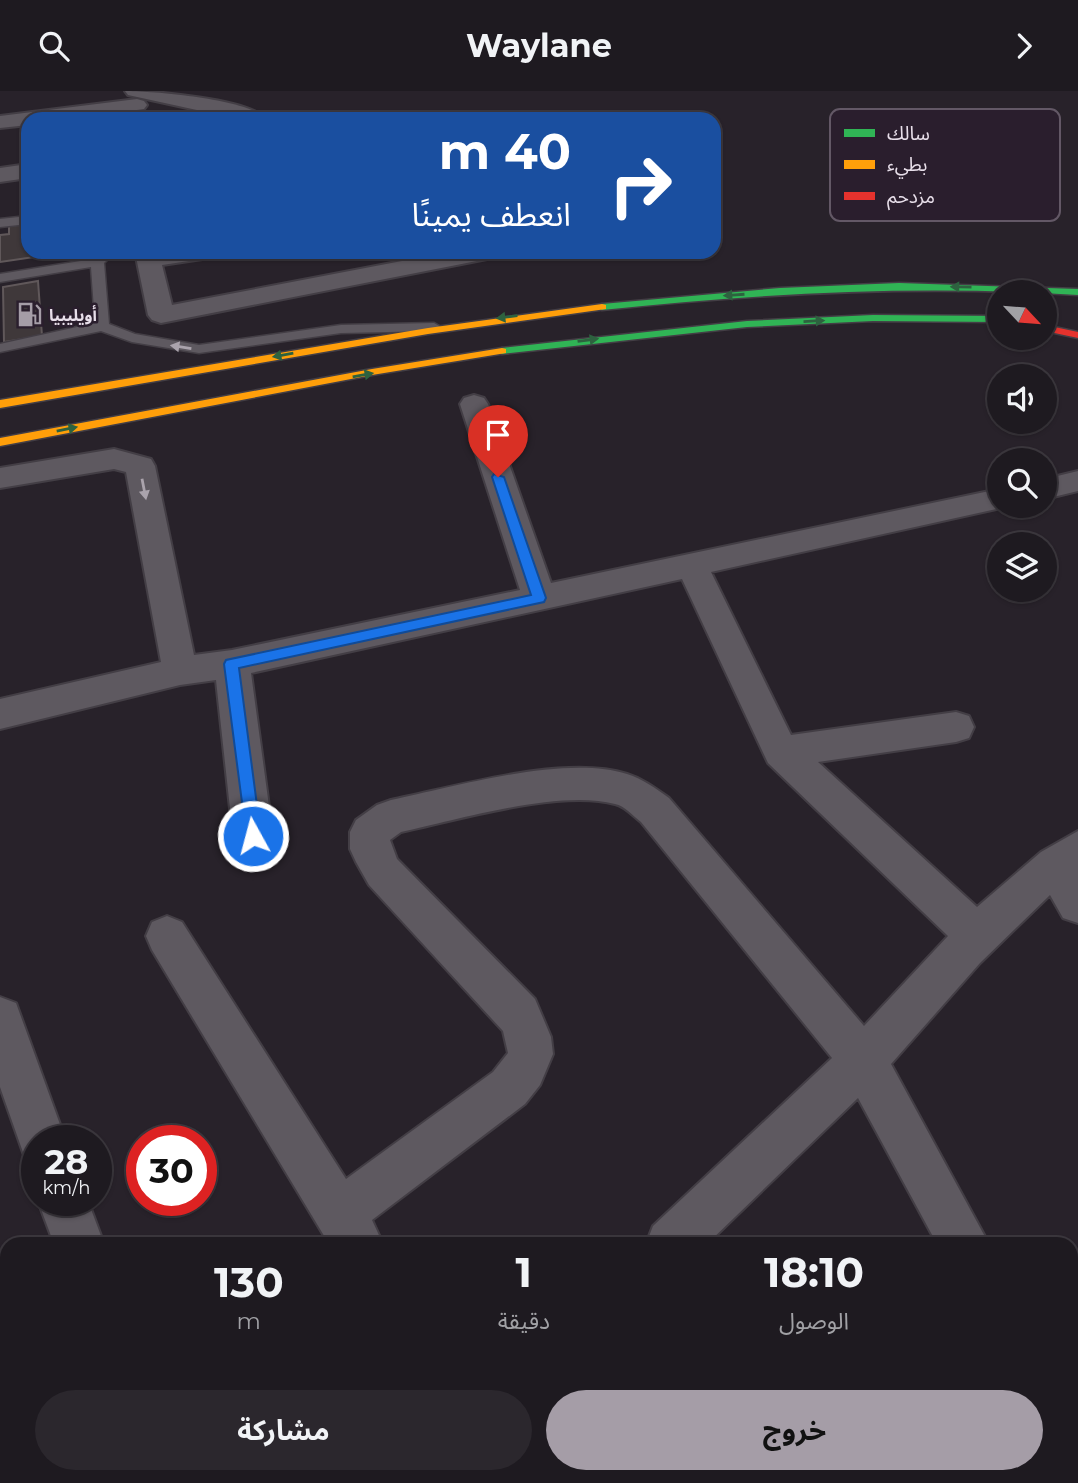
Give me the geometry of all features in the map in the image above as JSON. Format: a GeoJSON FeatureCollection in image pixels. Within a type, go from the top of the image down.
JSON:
{"type":"FeatureCollection","features":[{"type":"Feature","properties":{"kind":"highway"},"geometry":{"type":"LineString","coordinates":[[0,404],[444,327],[656,300],[792,290],[908,287],[1078,292]]}},
{"type":"Feature","properties":{"kind":"highway"},"geometry":{"type":"LineString","coordinates":[[0,442],[313,383],[497,352],[615,337],[819,321],[932,316],[987,318]]}},
{"type":"Feature","properties":{"kind":"highway"},"geometry":{"type":"LineString","coordinates":[[1057,322],[1078,324]]}},
{"type":"Feature","properties":{"kind":"highway"},"geometry":{"type":"LineString","coordinates":[[1057,331],[1078,335]]}},
{"type":"Feature","properties":{"kind":"street"},"geometry":{"type":"LineString","coordinates":[[68,112],[136,102],[231,112]]}},
{"type":"Feature","properties":{"kind":"street"},"geometry":{"type":"LineString","coordinates":[[0,122],[21,119]]}},
{"type":"Feature","properties":{"kind":"street"},"geometry":{"type":"LineString","coordinates":[[0,175],[21,172]]}},
{"type":"Feature","properties":{"kind":"street"},"geometry":{"type":"LineString","coordinates":[[149,259],[161,315],[451,259]]}},
{"type":"Feature","properties":{"kind":"street"},"geometry":{"type":"LineString","coordinates":[[474,404],[539,598]]}},
{"type":"Feature","properties":{"kind":"street"},"geometry":{"type":"LineString","coordinates":[[0,478],[114,459],[140,465],[180,671]]}},
{"type":"Feature","properties":{"kind":"street"},"geometry":{"type":"LineString","coordinates":[[1057,486],[1078,481]]}},
{"type":"Feature","properties":{"kind":"street"},"geometry":{"type":"LineString","coordinates":[[0,715],[180,671],[232,664],[987,502]]}},
{"type":"Feature","properties":{"kind":"street"},"geometry":{"type":"LineString","coordinates":[[692,566],[781,752],[976,934]]}},
{"type":"Feature","properties":{"kind":"street"},"geometry":{"type":"LineString","coordinates":[[232,664],[253,836]]}},
{"type":"Feature","properties":{"kind":"street"},"geometry":{"type":"LineString","coordinates":[[781,752],[956,727]]}},
{"type":"Feature","properties":{"kind":"street"},"geometry":{"type":"LineString","coordinates":[[167,936],[349,1229],[509,1088],[528,1066],[532,1041],[519,1015],[383,872],[370,849],[370,832],[391,817],[556,786],[590,783],[626,790],[655,810],[863,1060],[960,1237]]}},
{"type":"Feature","properties":{"kind":"street"},"geometry":{"type":"LineString","coordinates":[[678,1237],[863,1060],[976,934],[1066,857],[1078,904]]}},
{"type":"Feature","properties":{"kind":"street"},"geometry":{"type":"LineString","coordinates":[[0,1019],[36,1125]]}},
{"type":"Feature","properties":{"kind":"street"},"geometry":{"type":"LineString","coordinates":[[69,1216],[76,1237]]}},
{"type":"Feature","properties":{"kind":"lane"},"geometry":{"type":"LineString","coordinates":[[0,223],[21,221]]}},
{"type":"Feature","properties":{"kind":"lane"},"geometry":{"type":"LineString","coordinates":[[0,278],[97,262],[100,259]]}},
{"type":"Feature","properties":{"kind":"lane"},"geometry":{"type":"LineString","coordinates":[[97,262],[102,325]]}},
{"type":"Feature","properties":{"kind":"lane"},"geometry":{"type":"LineString","coordinates":[[0,348],[102,325],[132,338],[199,349],[341,329],[444,327]]}},
{"type":"Feature","properties":{"kind":"building"},"geometry":{"type":"Polygon","coordinates":[[[21,224],[21,259],[0,262],[0,235],[9,234],[9,226],[21,224]]]}},
{"type":"Feature","properties":{"kind":"building"},"geometry":{"type":"Polygon","coordinates":[[[38,281],[42,336],[4,342],[3,287],[38,281]]]}},
{"type":"Feature","properties":{"kind":"traffic: fast"},"geometry":{"type":"LineString","coordinates":[[602,307],[720,295],[899,286],[1078,292]]}},
{"type":"Feature","properties":{"kind":"traffic: fast"},"geometry":{"type":"LineString","coordinates":[[502,351],[747,324],[873,318],[987,319]]}},
{"type":"Feature","properties":{"kind":"traffic: slow"},"geometry":{"type":"LineString","coordinates":[[0,404],[428,331],[602,307]]}},
{"type":"Feature","properties":{"kind":"traffic: slow"},"geometry":{"type":"LineString","coordinates":[[0,442],[372,372],[502,351]]}},
{"type":"Feature","properties":{"kind":"traffic: jam"},"geometry":{"type":"LineString","coordinates":[[1057,331],[1078,335]]}},
{"type":"Feature","properties":{"kind":"place","name":"أويليبيا"},"geometry":{"type":"Point","coordinates":[29,315]}},
{"type":"Feature","properties":{"kind":"route"},"geometry":{"type":"LineString","coordinates":[[253,836],[232,664],[539,598],[498,477]]}}]}
